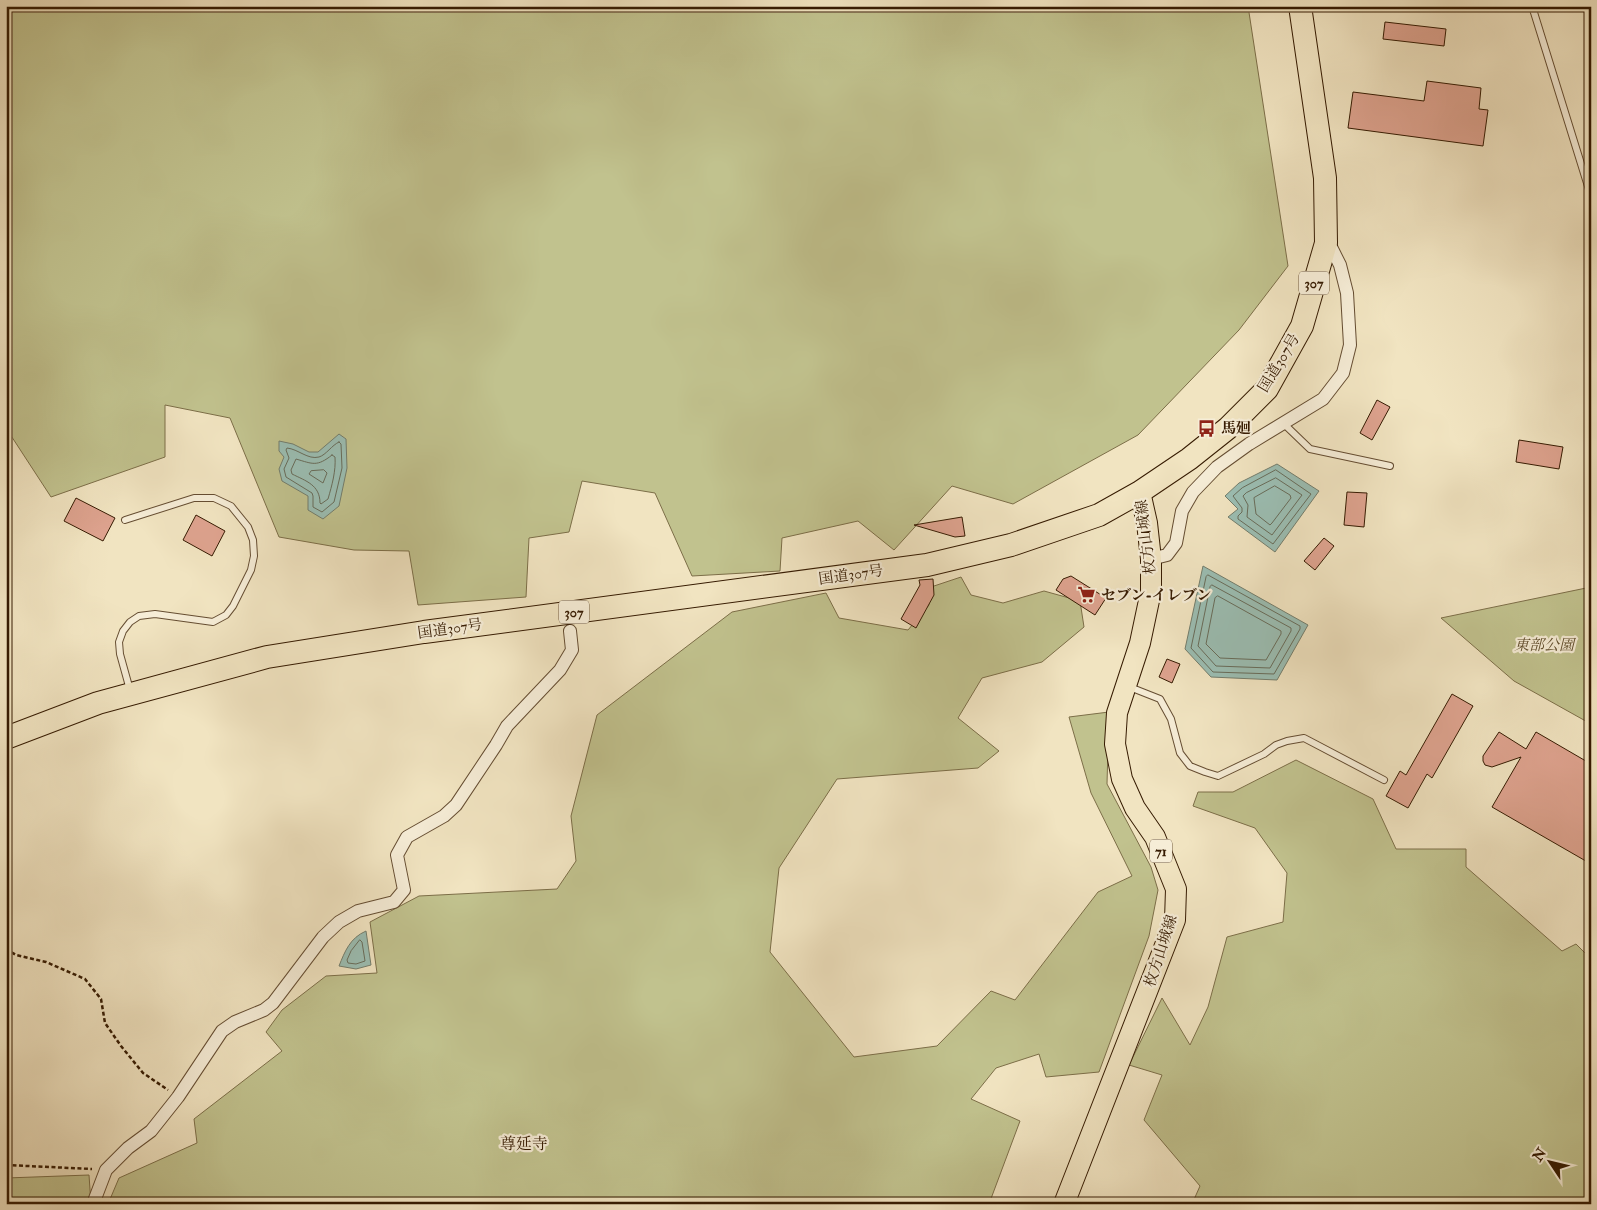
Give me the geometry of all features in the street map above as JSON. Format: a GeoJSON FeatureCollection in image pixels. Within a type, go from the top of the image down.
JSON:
{"type":"FeatureCollection","features":[{"type":"Feature","properties":{"kind":"highway","name":"国道307号"},"geometry":{"type":"LineString","coordinates":[[6,738],[98,703],[267,657],[434,631],[927,565],[1011,546],[1099,515],[1140,492],[1189,459],[1228,428],[1267,389],[1302,326],[1326,243],[1326,178],[1300,6]]}},
{"type":"Feature","properties":{"kind":"main road","name":"枚方山城線"},"geometry":{"type":"LineString","coordinates":[[1064,1204],[1174,920],[1176,889],[1155,838],[1136,808],[1122,779],[1116,744],[1117,713],[1140,643],[1151,590],[1147,523],[1140,492]]}},
{"type":"Feature","properties":{"kind":"street"},"geometry":{"type":"LineString","coordinates":[[1150,559],[1167,555],[1176,543],[1182,511],[1193,492],[1217,467],[1248,444],[1323,400],[1343,373],[1350,345],[1347,293],[1340,265],[1332,249],[1326,243]]}},
{"type":"Feature","properties":{"kind":"street"},"geometry":{"type":"LineString","coordinates":[[93,1204],[106,1170],[128,1148],[151,1131],[178,1097],[222,1032],[235,1022],[264,1010],[273,1003],[323,937],[339,922],[358,912],[394,902],[404,890],[397,855],[407,837],[444,816],[456,805],[496,745],[506,726],[560,670],[572,650],[570,631]]}},
{"type":"Feature","properties":{"kind":"lane"},"geometry":{"type":"LineString","coordinates":[[1532,6],[1591,196]]}},
{"type":"Feature","properties":{"kind":"lane"},"geometry":{"type":"LineString","coordinates":[[1283,424],[1310,449],[1390,466]]}},
{"type":"Feature","properties":{"kind":"lane"},"geometry":{"type":"LineString","coordinates":[[125,520],[194,498],[214,498],[231,506],[248,527],[253,540],[254,556],[251,570],[233,606],[226,615],[213,622],[155,614],[139,616],[130,622],[123,631],[119,642],[120,654],[131,694]]}},
{"type":"Feature","properties":{"kind":"lane"},"geometry":{"type":"LineString","coordinates":[[1126,686],[1160,699],[1172,719],[1180,753],[1190,766],[1205,772],[1218,776],[1264,754],[1276,744],[1304,738],[1384,780]]}},
{"type":"Feature","properties":{"kind":"path"},"geometry":{"type":"LineString","coordinates":[[6,949],[16,956],[46,962],[85,979],[101,999],[105,1023],[121,1046],[144,1073],[178,1097]]}},
{"type":"Feature","properties":{"kind":"path"},"geometry":{"type":"LineString","coordinates":[[6,1165],[106,1170]]}},
{"type":"Feature","properties":{"kind":"green space"},"geometry":{"type":"Polygon","coordinates":[[[6,6],[1248,6],[1288,266],[1239,330],[1138,435],[1013,504],[952,486],[894,550],[858,521],[782,538],[780,571],[692,576],[655,493],[582,481],[569,532],[529,538],[526,597],[418,605],[409,551],[354,550],[279,537],[230,418],[165,405],[165,457],[51,497],[6,428],[6,6]]]}},
{"type":"Feature","properties":{"kind":"green space"},"geometry":{"type":"Polygon","coordinates":[[[961,577],[971,595],[1003,603],[1044,591],[1080,601],[1084,627],[1042,662],[982,678],[958,718],[999,751],[978,768],[837,779],[779,868],[770,952],[854,1057],[937,1046],[991,991],[1015,1000],[1098,892],[1132,876],[1091,793],[1069,717],[1109,712],[1107,784],[1151,867],[1158,890],[1149,936],[1099,1072],[1046,1077],[1039,1054],[996,1068],[971,1099],[1020,1121],[989,1204],[108,1204],[119,1178],[197,1143],[194,1119],[282,1051],[266,1032],[282,1010],[326,976],[377,973],[370,922],[419,896],[557,889],[576,861],[571,816],[597,715],[732,612],[826,593],[839,618],[908,630],[929,605],[925,589],[961,577]]]}},
{"type":"Feature","properties":{"kind":"green space","name":"東部公園"},"geometry":{"type":"Polygon","coordinates":[[[1591,587],[1591,724],[1514,681],[1441,618],[1591,587]]]}},
{"type":"Feature","properties":{"kind":"green space"},"geometry":{"type":"Polygon","coordinates":[[[1296,760],[1373,799],[1396,849],[1466,849],[1466,867],[1562,951],[1576,944],[1591,959],[1591,1204],[1192,1204],[1200,1186],[1144,1120],[1162,1075],[1129,1065],[1162,998],[1190,1045],[1208,1007],[1227,937],[1283,922],[1287,873],[1255,828],[1193,806],[1198,792],[1233,792],[1296,760]]]}},
{"type":"Feature","properties":{"kind":"green space"},"geometry":{"type":"Polygon","coordinates":[[[89,1175],[91,1204],[6,1204],[6,1178],[89,1175]]]}},
{"type":"Feature","properties":{"kind":"water"},"geometry":{"type":"Polygon","coordinates":[[[339,434],[346,439],[347,468],[339,506],[323,519],[308,510],[308,496],[282,481],[279,469],[284,457],[279,451],[279,441],[293,444],[309,452],[318,452],[339,434]]]}},
{"type":"Feature","properties":{"kind":"water"},"geometry":{"type":"Polygon","coordinates":[[[1277,464],[1319,491],[1275,552],[1228,517],[1238,509],[1225,496],[1239,483],[1277,464]]]}},
{"type":"Feature","properties":{"kind":"water"},"geometry":{"type":"Polygon","coordinates":[[[1203,566],[1308,625],[1277,680],[1211,677],[1185,649],[1203,566]]]}},
{"type":"Feature","properties":{"kind":"water"},"geometry":{"type":"Polygon","coordinates":[[[366,931],[371,965],[356,969],[339,966],[352,941],[366,931]]]}},
{"type":"Feature","properties":{"kind":"building"},"geometry":{"type":"Polygon","coordinates":[[[1385,22],[1446,29],[1444,46],[1383,39],[1385,22]]]}},
{"type":"Feature","properties":{"kind":"building"},"geometry":{"type":"Polygon","coordinates":[[[1427,81],[1481,88],[1479,109],[1488,110],[1483,146],[1348,128],[1353,92],[1424,101],[1427,81]]]}},
{"type":"Feature","properties":{"kind":"building"},"geometry":{"type":"Polygon","coordinates":[[[1377,400],[1390,407],[1372,440],[1360,433],[1377,400]]]}},
{"type":"Feature","properties":{"kind":"building"},"geometry":{"type":"Polygon","coordinates":[[[1519,440],[1563,447],[1559,469],[1516,462],[1519,440]]]}},
{"type":"Feature","properties":{"kind":"building"},"geometry":{"type":"Polygon","coordinates":[[[1347,492],[1367,493],[1364,527],[1344,525],[1347,492]]]}},
{"type":"Feature","properties":{"kind":"building"},"geometry":{"type":"Polygon","coordinates":[[[76,498],[115,518],[103,541],[64,521],[76,498]]]}},
{"type":"Feature","properties":{"kind":"building"},"geometry":{"type":"Polygon","coordinates":[[[196,515],[225,531],[212,556],[183,540],[196,515]]]}},
{"type":"Feature","properties":{"kind":"building"},"geometry":{"type":"Polygon","coordinates":[[[962,517],[965,536],[955,537],[914,525],[962,517]]]}},
{"type":"Feature","properties":{"kind":"building"},"geometry":{"type":"Polygon","coordinates":[[[1324,538],[1334,546],[1315,570],[1304,561],[1324,538]]]}},
{"type":"Feature","properties":{"kind":"building"},"geometry":{"type":"Polygon","coordinates":[[[1071,576],[1106,598],[1095,615],[1056,590],[1063,579],[1071,576]]]}},
{"type":"Feature","properties":{"kind":"building"},"geometry":{"type":"Polygon","coordinates":[[[933,579],[934,595],[916,628],[901,619],[920,585],[919,580],[933,579]]]}},
{"type":"Feature","properties":{"kind":"building"},"geometry":{"type":"Polygon","coordinates":[[[1167,659],[1180,664],[1172,683],[1159,677],[1167,659]]]}},
{"type":"Feature","properties":{"kind":"building"},"geometry":{"type":"Polygon","coordinates":[[[1452,694],[1473,706],[1432,778],[1427,774],[1408,808],[1386,796],[1400,771],[1406,775],[1452,694]]]}},
{"type":"Feature","properties":{"kind":"building"},"geometry":{"type":"Polygon","coordinates":[[[1499,732],[1526,749],[1536,732],[1591,764],[1591,864],[1492,807],[1521,757],[1492,767],[1485,765],[1483,756],[1499,732]]]}},
{"type":"Feature","properties":{"kind":"place","name":"馬廻"},"geometry":{"type":"Point","coordinates":[1207,428]}},
{"type":"Feature","properties":{"kind":"place","name":"セブン-イレブン"},"geometry":{"type":"Point","coordinates":[1087,595]}},
{"type":"Feature","properties":{"kind":"district","name":"尊延寺"},"geometry":{"type":"Point","coordinates":[524,1144]}}]}
